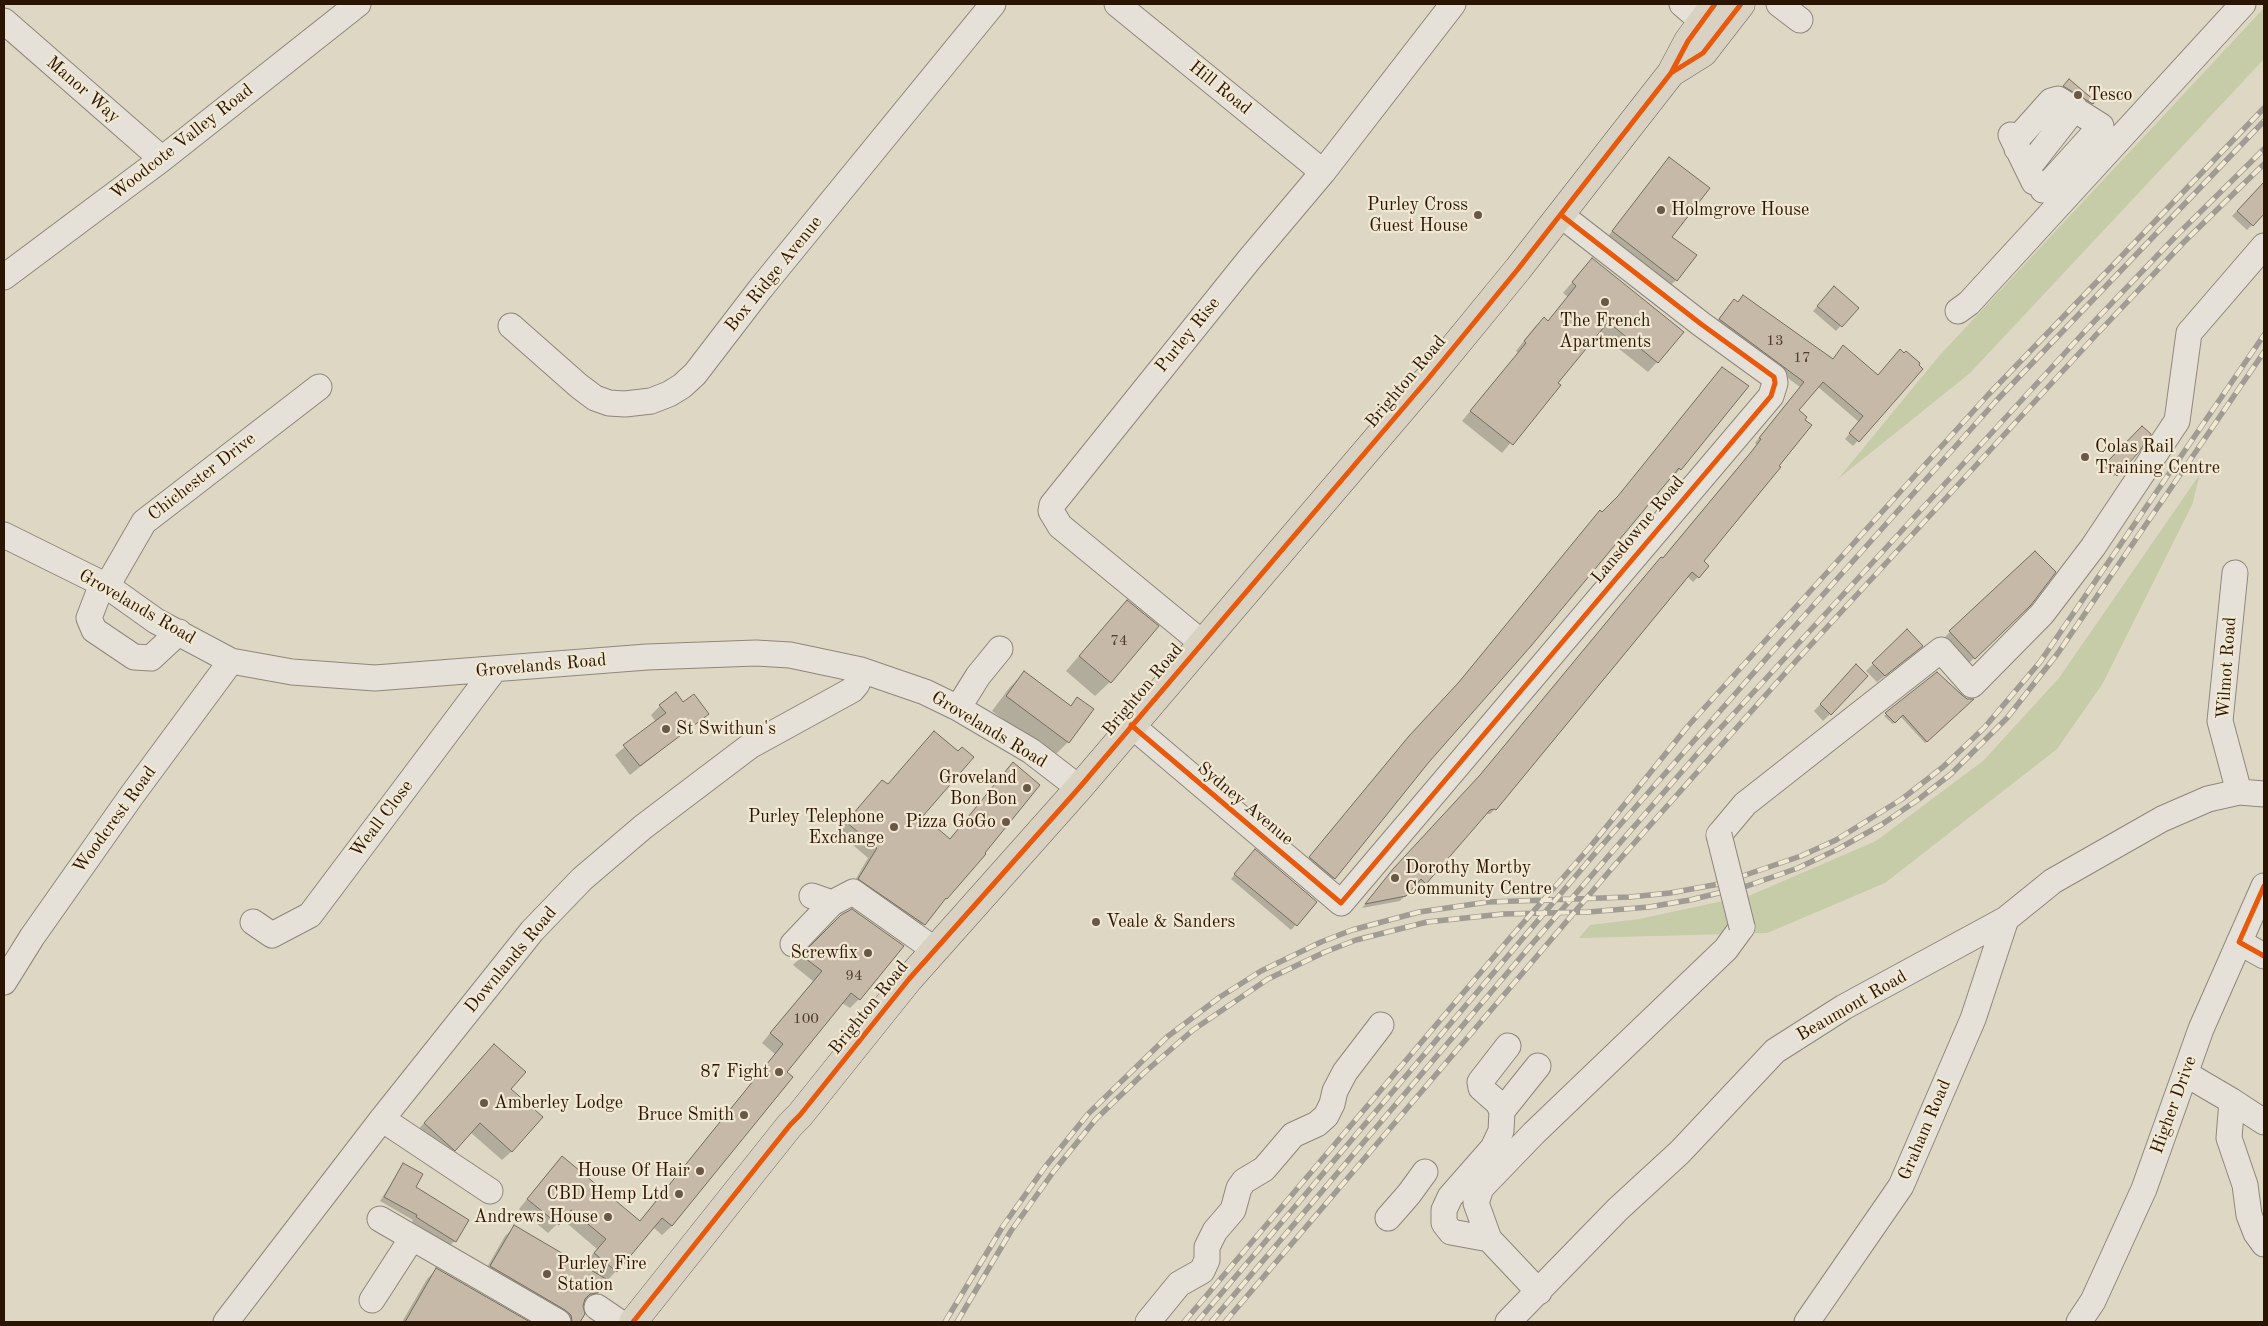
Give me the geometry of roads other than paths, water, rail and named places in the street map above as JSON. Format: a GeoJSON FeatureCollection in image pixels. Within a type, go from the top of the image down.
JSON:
{"type":"FeatureCollection","features":[{"type":"Feature","properties":{"kind":"highway","name":"Brighton Road"},"geometry":{"type":"LineString","coordinates":[[1671,73],[1703,53],[1742,4]]}},
{"type":"Feature","properties":{"kind":"highway","name":"Brighton Road"},"geometry":{"type":"LineString","coordinates":[[633,1322],[790,1125],[935,950],[1079,788],[1201,642],[1426,380],[1561,215],[1671,73],[1688,41],[1709,12]]}},
{"type":"Feature","properties":{"kind":"street","name":"Woodcote Valley Road"},"geometry":{"type":"LineString","coordinates":[[4,277],[162,159],[358,4]]}},
{"type":"Feature","properties":{"kind":"street","name":"Box Ridge Avenue"},"geometry":{"type":"LineString","coordinates":[[511,326],[579,386],[595,398],[609,403],[625,404],[651,401],[669,394],[682,386],[695,374],[761,288],[993,4]]}},
{"type":"Feature","properties":{"kind":"street","name":"Hill Road"},"geometry":{"type":"LineString","coordinates":[[1117,4],[1323,172]]}},
{"type":"Feature","properties":{"kind":"street","name":"Purley Rise"},"geometry":{"type":"LineString","coordinates":[[1201,642],[1060,526],[1051,511],[1056,498],[1248,261],[1323,172],[1453,4]]}},
{"type":"Feature","properties":{"kind":"street"},"geometry":{"type":"LineString","coordinates":[[1682,4],[1709,12]]}},
{"type":"Feature","properties":{"kind":"street"},"geometry":{"type":"LineString","coordinates":[[1779,4],[1800,20]]}},
{"type":"Feature","properties":{"kind":"street"},"geometry":{"type":"LineString","coordinates":[[2034,175],[2126,130],[2243,4]]}},
{"type":"Feature","properties":{"kind":"street","name":"Manor Way"},"geometry":{"type":"LineString","coordinates":[[4,21],[162,159]]}},
{"type":"Feature","properties":{"kind":"street"},"geometry":{"type":"LineString","coordinates":[[2034,175],[2018,139],[2051,101],[2066,103],[2101,126],[2126,130]]}},
{"type":"Feature","properties":{"kind":"street"},"geometry":{"type":"LineString","coordinates":[[1958,311],[1969,303],[2034,175],[2101,126]]}},
{"type":"Feature","properties":{"kind":"street","name":"Lansdowne Road"},"geometry":{"type":"LineString","coordinates":[[1342,903],[1771,396],[1774,389],[1774,377],[1701,324],[1561,215]]}},
{"type":"Feature","properties":{"kind":"street"},"geometry":{"type":"LineString","coordinates":[[1538,1292],[1489,1238],[1476,1202],[1481,1188],[1534,1134],[1726,950],[1742,927],[1719,835],[1745,804],[1941,650],[1972,685],[2042,614],[2093,547],[2177,421],[2189,333],[2264,246]]}},
{"type":"Feature","properties":{"kind":"street","name":"Chichester Drive"},"geometry":{"type":"LineString","coordinates":[[179,632],[150,658],[134,657],[94,630],[89,618],[105,585],[144,522],[319,387]]}},
{"type":"Feature","properties":{"kind":"street","name":"Grovelands Road"},"geometry":{"type":"LineString","coordinates":[[4,535],[105,585],[156,622],[179,632],[231,661],[292,672],[375,678],[647,657],[756,653],[790,655],[861,670],[925,692],[958,708],[1031,751],[1079,788]]}},
{"type":"Feature","properties":{"kind":"street","name":"Wilmot Road"},"geometry":{"type":"LineString","coordinates":[[2234,573],[2220,721],[2239,792]]}},
{"type":"Feature","properties":{"kind":"street"},"geometry":{"type":"LineString","coordinates":[[958,708],[978,676],[1000,649]]}},
{"type":"Feature","properties":{"kind":"street","name":"Woodcrest Road"},"geometry":{"type":"LineString","coordinates":[[4,982],[32,937],[126,803],[231,661]]}},
{"type":"Feature","properties":{"kind":"street","name":"Weall Close"},"geometry":{"type":"LineString","coordinates":[[253,922],[272,935],[310,915],[494,670]]}},
{"type":"Feature","properties":{"kind":"street","name":"Downlands Road"},"geometry":{"type":"LineString","coordinates":[[226,1322],[382,1119],[532,931],[582,879],[643,827],[750,746],[852,690],[857,684],[861,670]]}},
{"type":"Feature","properties":{"kind":"street","name":"Sydney Avenue"},"geometry":{"type":"LineString","coordinates":[[1131,725],[1342,903]]}},
{"type":"Feature","properties":{"kind":"street","name":"Beaumont Road"},"geometry":{"type":"LineString","coordinates":[[1508,1322],[1618,1209],[1680,1152],[1775,1051],[1844,1007],[2006,918],[2053,881],[2162,819],[2208,799],[2239,792],[2264,794]]}},
{"type":"Feature","properties":{"kind":"street","name":"Higher Drive"},"geometry":{"type":"LineString","coordinates":[[2079,1322],[2092,1301],[2144,1189],[2202,1029],[2264,886]]}},
{"type":"Feature","properties":{"kind":"street"},"geometry":{"type":"LineString","coordinates":[[793,944],[822,899],[853,892],[935,950]]}},
{"type":"Feature","properties":{"kind":"street","name":"Graham Road"},"geometry":{"type":"LineString","coordinates":[[1807,1322],[1901,1186],[1972,1019],[2006,918]]}},
{"type":"Feature","properties":{"kind":"street"},"geometry":{"type":"LineString","coordinates":[[2239,942],[2264,956]]}},
{"type":"Feature","properties":{"kind":"street"},"geometry":{"type":"LineString","coordinates":[[1148,1322],[1179,1284],[1202,1272],[1206,1260],[1207,1247],[1215,1231],[1233,1210],[1239,1188],[1244,1181],[1264,1169],[1293,1135],[1317,1124],[1326,1116],[1344,1072],[1381,1025]]}},
{"type":"Feature","properties":{"kind":"street"},"geometry":{"type":"LineString","coordinates":[[1489,1238],[1452,1232],[1445,1227],[1444,1213],[1450,1197],[1498,1141],[1501,1130],[1502,1111],[1498,1103],[1481,1088],[1480,1082],[1508,1046]]}},
{"type":"Feature","properties":{"kind":"street"},"geometry":{"type":"LineString","coordinates":[[1502,1111],[1538,1066]]}},
{"type":"Feature","properties":{"kind":"street"},"geometry":{"type":"LineString","coordinates":[[2186,1074],[2264,1122]]}},
{"type":"Feature","properties":{"kind":"street"},"geometry":{"type":"LineString","coordinates":[[2232,1101],[2229,1138],[2245,1186],[2249,1215],[2256,1233],[2264,1244]]}},
{"type":"Feature","properties":{"kind":"street"},"geometry":{"type":"LineString","coordinates":[[382,1119],[490,1191]]}},
{"type":"Feature","properties":{"kind":"street"},"geometry":{"type":"LineString","coordinates":[[1388,1218],[1425,1172]]}},
{"type":"Feature","properties":{"kind":"street"},"geometry":{"type":"LineString","coordinates":[[1409,1194],[1417,1201],[1444,1213]]}},
{"type":"Feature","properties":{"kind":"street"},"geometry":{"type":"LineString","coordinates":[[380,1219],[558,1322]]}},
{"type":"Feature","properties":{"kind":"street"},"geometry":{"type":"LineString","coordinates":[[372,1300],[412,1238]]}},
{"type":"Feature","properties":{"kind":"street"},"geometry":{"type":"LineString","coordinates":[[597,1307],[619,1322]]}},
{"type":"Feature","properties":{"kind":"railway"},"geometry":{"type":"LineString","coordinates":[[1184,1322],[1509,939],[1590,847],[1688,726],[1988,395],[2264,108]]}},
{"type":"Feature","properties":{"kind":"railway"},"geometry":{"type":"LineString","coordinates":[[1197,1322],[1597,851],[1779,644],[1996,401],[2264,121]]}},
{"type":"Feature","properties":{"kind":"railway"},"geometry":{"type":"LineString","coordinates":[[1211,1322],[1526,951],[1705,745],[2087,329],[2177,235],[2264,149]]}},
{"type":"Feature","properties":{"kind":"railway"},"geometry":{"type":"LineString","coordinates":[[1225,1322],[1613,867],[1796,661],[2096,335],[2184,242],[2264,164]]}},
{"type":"Feature","properties":{"kind":"railway"},"geometry":{"type":"LineString","coordinates":[[945,1322],[1003,1226],[1045,1167],[1088,1114],[1167,1037],[1220,997],[1261,971],[1321,942],[1352,930],[1419,912],[1488,902],[1630,897],[1670,893],[1719,884],[1801,856],[1836,840],[1902,799],[1943,767],[1984,728],[2040,662],[2264,335]]}},
{"type":"Feature","properties":{"kind":"railway"},"geometry":{"type":"LineString","coordinates":[[957,1322],[1011,1231],[1054,1171],[1096,1119],[1145,1072],[1193,1030],[1268,979],[1325,952],[1356,940],[1427,922],[1503,914],[1588,912],[1649,907],[1690,900],[1747,886],[1798,868],[1838,849],[1881,825],[1919,799],[1951,774],[2007,718],[2058,653],[2264,352]]}},
{"type":"Feature","properties":{"kind":"place","name":"Tesco"},"geometry":{"type":"Point","coordinates":[2078,95]}},
{"type":"Feature","properties":{"kind":"place","name":"Holmgrove House"},"geometry":{"type":"Point","coordinates":[1661,210]}},
{"type":"Feature","properties":{"kind":"place","name":"Purley Cross Guest House"},"geometry":{"type":"Point","coordinates":[1478,215]}},
{"type":"Feature","properties":{"kind":"place","name":"The French Apartments"},"geometry":{"type":"Point","coordinates":[1605,302]}},
{"type":"Feature","properties":{"kind":"place","name":"Colas Rail Training Centre"},"geometry":{"type":"Point","coordinates":[2085,457]}},
{"type":"Feature","properties":{"kind":"place","name":"St Swithun's"},"geometry":{"type":"Point","coordinates":[666,729]}},
{"type":"Feature","properties":{"kind":"place","name":"Groveland Bon Bon"},"geometry":{"type":"Point","coordinates":[1027,788]}},
{"type":"Feature","properties":{"kind":"place","name":"Pizza GoGo"},"geometry":{"type":"Point","coordinates":[1006,822]}},
{"type":"Feature","properties":{"kind":"place","name":"Purley Telephone Exchange"},"geometry":{"type":"Point","coordinates":[894,827]}},
{"type":"Feature","properties":{"kind":"place","name":"Dorothy Mortby Community Centre"},"geometry":{"type":"Point","coordinates":[1395,878]}},
{"type":"Feature","properties":{"kind":"place","name":"Veale & Sanders"},"geometry":{"type":"Point","coordinates":[1096,922]}},
{"type":"Feature","properties":{"kind":"place","name":"Screwfix"},"geometry":{"type":"Point","coordinates":[868,953]}},
{"type":"Feature","properties":{"kind":"place","name":"87 Fight"},"geometry":{"type":"Point","coordinates":[779,1072]}},
{"type":"Feature","properties":{"kind":"place","name":"Amberley Lodge"},"geometry":{"type":"Point","coordinates":[484,1103]}},
{"type":"Feature","properties":{"kind":"place","name":"Bruce Smith"},"geometry":{"type":"Point","coordinates":[744,1115]}},
{"type":"Feature","properties":{"kind":"place","name":"House Of Hair"},"geometry":{"type":"Point","coordinates":[700,1171]}},
{"type":"Feature","properties":{"kind":"place","name":"CBD Hemp Ltd"},"geometry":{"type":"Point","coordinates":[679,1194]}},
{"type":"Feature","properties":{"kind":"place","name":"Andrews House"},"geometry":{"type":"Point","coordinates":[608,1217]}},
{"type":"Feature","properties":{"kind":"place","name":"Purley Fire Station"},"geometry":{"type":"Point","coordinates":[547,1274]}}]}
